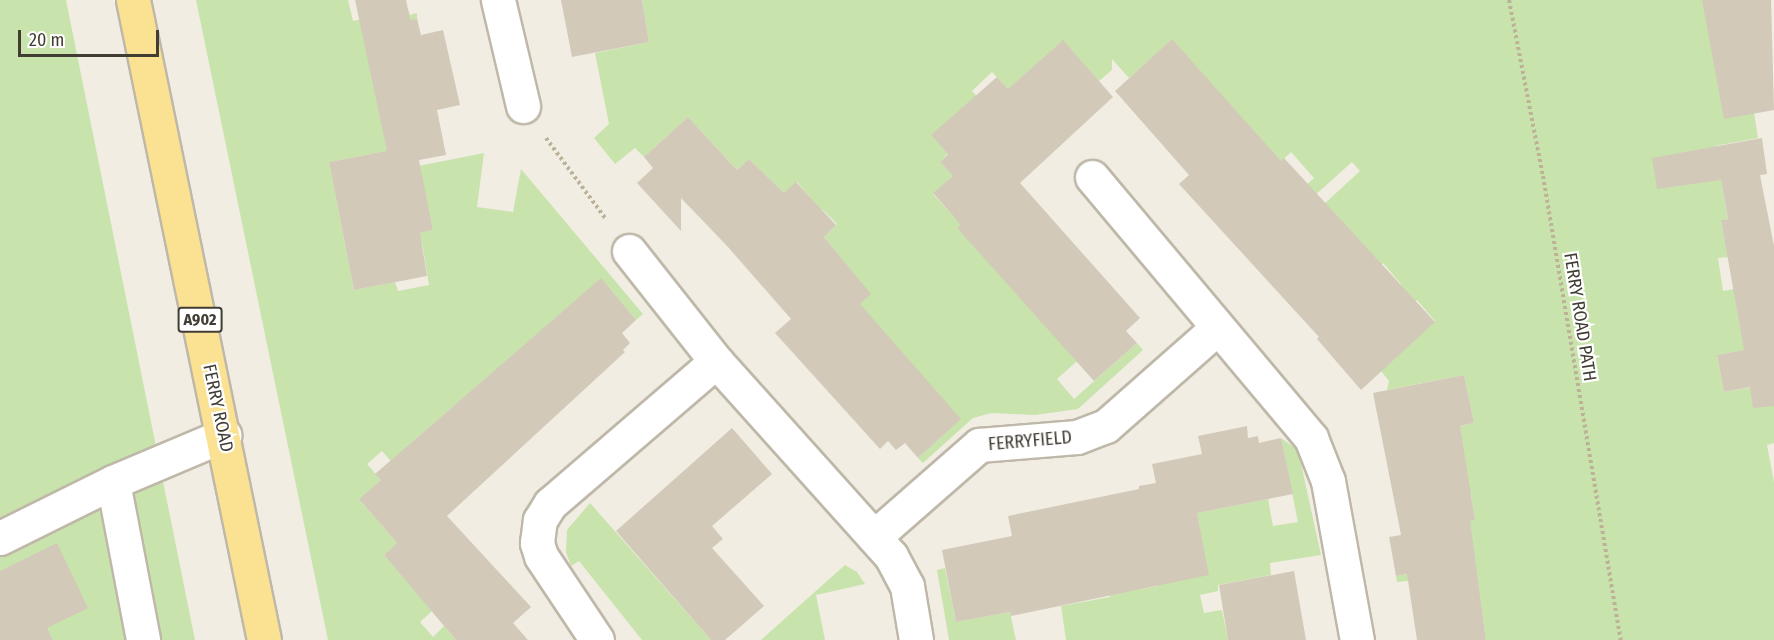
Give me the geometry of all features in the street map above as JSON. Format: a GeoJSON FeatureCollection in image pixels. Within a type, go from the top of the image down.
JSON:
{"type":"FeatureCollection","features":[{"type":"Feature","properties":{"kind":"main road","name":"FERRY ROAD"},"geometry":{"type":"LineString","coordinates":[[133,0],[224,435],[264,640]]}},
{"type":"Feature","properties":{"kind":"street"},"geometry":{"type":"LineString","coordinates":[[498,0],[523,106]]}},
{"type":"Feature","properties":{"kind":"street"},"geometry":{"type":"LineString","coordinates":[[1092,177],[1302,426],[1317,450],[1328,481],[1357,640]]}},
{"type":"Feature","properties":{"kind":"street"},"geometry":{"type":"LineString","coordinates":[[629,251],[716,361],[891,556],[907,586],[916,640]]}},
{"type":"Feature","properties":{"kind":"street","name":"FERRYFIELD"},"geometry":{"type":"LineString","coordinates":[[874,537],[979,445],[996,441],[1077,437],[1106,426],[1217,328]]}},
{"type":"Feature","properties":{"kind":"street"},"geometry":{"type":"LineString","coordinates":[[597,640],[541,556],[537,543],[540,520],[550,504],[716,361]]}},
{"type":"Feature","properties":{"kind":"street"},"geometry":{"type":"LineString","coordinates":[[0,538],[113,482],[224,435]]}},
{"type":"Feature","properties":{"kind":"street"},"geometry":{"type":"LineString","coordinates":[[113,482],[143,640]]}},
{"type":"Feature","properties":{"kind":"path","name":"FERRY ROAD PATH"},"geometry":{"type":"LineString","coordinates":[[1509,0],[1543,176],[1621,640]]}},
{"type":"Feature","properties":{"kind":"path"},"geometry":{"type":"LineString","coordinates":[[523,106],[629,251]]}},
{"type":"Feature","properties":{"kind":"green space"},"geometry":{"type":"Polygon","coordinates":[[[0,0],[66,0],[195,640],[0,640],[0,0]]]}},
{"type":"Feature","properties":{"kind":"green space"},"geometry":{"type":"Polygon","coordinates":[[[196,0],[348,0],[353,21],[408,9],[410,15],[417,13],[417,19],[362,31],[398,170],[484,153],[477,207],[513,212],[521,169],[643,314],[636,320],[601,279],[406,447],[396,467],[382,451],[367,464],[381,480],[359,499],[397,543],[384,555],[432,611],[420,622],[433,637],[444,626],[456,640],[328,640],[196,0]],[[371,154],[329,162],[354,290],[395,282],[398,291],[429,285],[422,243],[406,246],[404,236],[433,230],[425,191],[380,199],[371,154]]]}},
{"type":"Feature","properties":{"kind":"green space"},"geometry":{"type":"Polygon","coordinates":[[[642,0],[1709,0],[1754,113],[1758,138],[1715,146],[1728,219],[1721,220],[1728,257],[1718,258],[1723,291],[1734,289],[1740,326],[1752,349],[1717,355],[1724,392],[1759,386],[1774,394],[1774,443],[1767,445],[1774,482],[1774,640],[1486,640],[1477,575],[1397,582],[1396,576],[1464,565],[1457,523],[1475,520],[1471,494],[1453,496],[1453,428],[1474,423],[1464,375],[1387,390],[1389,381],[1381,371],[1435,321],[1417,300],[1400,315],[1386,298],[1401,284],[1383,263],[1367,277],[1273,251],[1360,171],[1352,162],[1262,243],[1294,196],[1314,178],[1291,152],[1271,171],[1172,40],[1129,78],[1112,59],[1112,70],[1099,81],[1062,41],[1008,89],[992,72],[972,91],[987,108],[940,162],[953,176],[933,194],[954,217],[981,207],[958,228],[1077,361],[1057,379],[1074,399],[1137,343],[1143,350],[1078,409],[1035,415],[992,413],[973,418],[923,463],[918,458],[960,419],[858,306],[870,294],[824,237],[837,224],[822,209],[809,221],[804,215],[816,204],[797,182],[784,193],[749,159],[737,170],[688,117],[644,157],[635,148],[615,164],[594,138],[609,124],[595,53],[649,42],[642,0]]]}},
{"type":"Feature","properties":{"kind":"green space"},"geometry":{"type":"Polygon","coordinates":[[[1281,438],[1298,450],[1321,555],[1270,563],[1271,575],[1218,585],[1218,591],[1200,595],[1204,613],[1222,610],[1228,640],[1066,640],[1061,606],[1110,597],[1106,577],[1127,572],[1131,591],[1158,586],[1155,566],[1201,536],[1197,513],[1268,499],[1273,526],[1298,522],[1281,438]]]}},
{"type":"Feature","properties":{"kind":"green space"},"geometry":{"type":"Polygon","coordinates":[[[590,503],[711,640],[642,640],[579,561],[571,566],[566,552],[567,530],[590,503]]]}},
{"type":"Feature","properties":{"kind":"green space"},"geometry":{"type":"Polygon","coordinates":[[[845,565],[857,572],[865,584],[816,595],[825,640],[761,640],[845,565]]]}},
{"type":"Feature","properties":{"kind":"green space"},"geometry":{"type":"Polygon","coordinates":[[[945,568],[956,622],[1010,612],[1016,640],[949,640],[937,570],[945,568]]]}},
{"type":"Feature","properties":{"kind":"building"},"geometry":{"type":"Polygon","coordinates":[[[355,0],[406,0],[410,20],[417,19],[421,35],[443,30],[460,105],[437,110],[446,155],[419,160],[433,230],[420,233],[427,276],[354,290],[329,162],[387,151],[355,0]]]}},
{"type":"Feature","properties":{"kind":"building"},"geometry":{"type":"Polygon","coordinates":[[[561,0],[642,0],[649,42],[572,57],[561,0]]]}},
{"type":"Feature","properties":{"kind":"building"},"geometry":{"type":"Polygon","coordinates":[[[1702,0],[1771,0],[1774,110],[1724,119],[1702,0]]]}},
{"type":"Feature","properties":{"kind":"building"},"geometry":{"type":"Polygon","coordinates":[[[1172,39],[1281,161],[1284,158],[1435,322],[1361,390],[1317,339],[1319,337],[1179,184],[1189,175],[1115,91],[1172,39]]]}},
{"type":"Feature","properties":{"kind":"building"},"geometry":{"type":"Polygon","coordinates":[[[1063,40],[1113,97],[1020,183],[1140,318],[1126,331],[1137,343],[1094,381],[957,228],[961,225],[933,193],[953,176],[940,162],[948,154],[931,135],[997,77],[1008,89],[1063,40]]]}},
{"type":"Feature","properties":{"kind":"building"},"geometry":{"type":"Polygon","coordinates":[[[688,117],[737,170],[749,159],[784,193],[796,182],[836,225],[824,237],[871,294],[860,304],[961,419],[918,458],[905,443],[896,450],[888,441],[880,449],[775,333],[791,319],[728,247],[681,198],[681,231],[637,183],[653,168],[644,157],[688,117]]]}},
{"type":"Feature","properties":{"kind":"building"},"geometry":{"type":"Polygon","coordinates":[[[1762,138],[1767,174],[1760,175],[1774,246],[1774,406],[1753,408],[1750,387],[1724,392],[1717,355],[1744,350],[1721,220],[1728,219],[1721,180],[1657,189],[1652,158],[1762,138]]]}},
{"type":"Feature","properties":{"kind":"building"},"geometry":{"type":"Polygon","coordinates":[[[601,278],[636,320],[622,333],[630,343],[623,350],[625,352],[447,516],[531,607],[513,623],[528,640],[456,640],[384,555],[397,543],[359,499],[381,480],[375,474],[601,278]]]}},
{"type":"Feature","properties":{"kind":"building"},"geometry":{"type":"Polygon","coordinates":[[[1464,375],[1474,423],[1460,426],[1475,520],[1470,521],[1486,640],[1417,640],[1407,574],[1396,576],[1389,537],[1401,535],[1373,393],[1464,375]]]}},
{"type":"Feature","properties":{"kind":"building"},"geometry":{"type":"Polygon","coordinates":[[[1247,426],[1248,438],[1258,436],[1259,443],[1281,438],[1293,494],[1197,513],[1209,575],[1011,616],[1010,612],[956,622],[942,550],[1012,536],[1008,516],[1139,489],[1139,486],[1156,483],[1152,464],[1202,454],[1198,436],[1247,426]]]}},
{"type":"Feature","properties":{"kind":"building"},"geometry":{"type":"Polygon","coordinates":[[[732,428],[772,474],[712,526],[723,539],[712,548],[764,606],[725,640],[711,640],[616,531],[732,428]]]}},
{"type":"Feature","properties":{"kind":"building"},"geometry":{"type":"Polygon","coordinates":[[[57,543],[88,608],[47,628],[53,640],[0,640],[0,571],[57,543]]]}},
{"type":"Feature","properties":{"kind":"building"},"geometry":{"type":"Polygon","coordinates":[[[1294,571],[1306,640],[1228,640],[1219,585],[1294,571]]]}}]}
